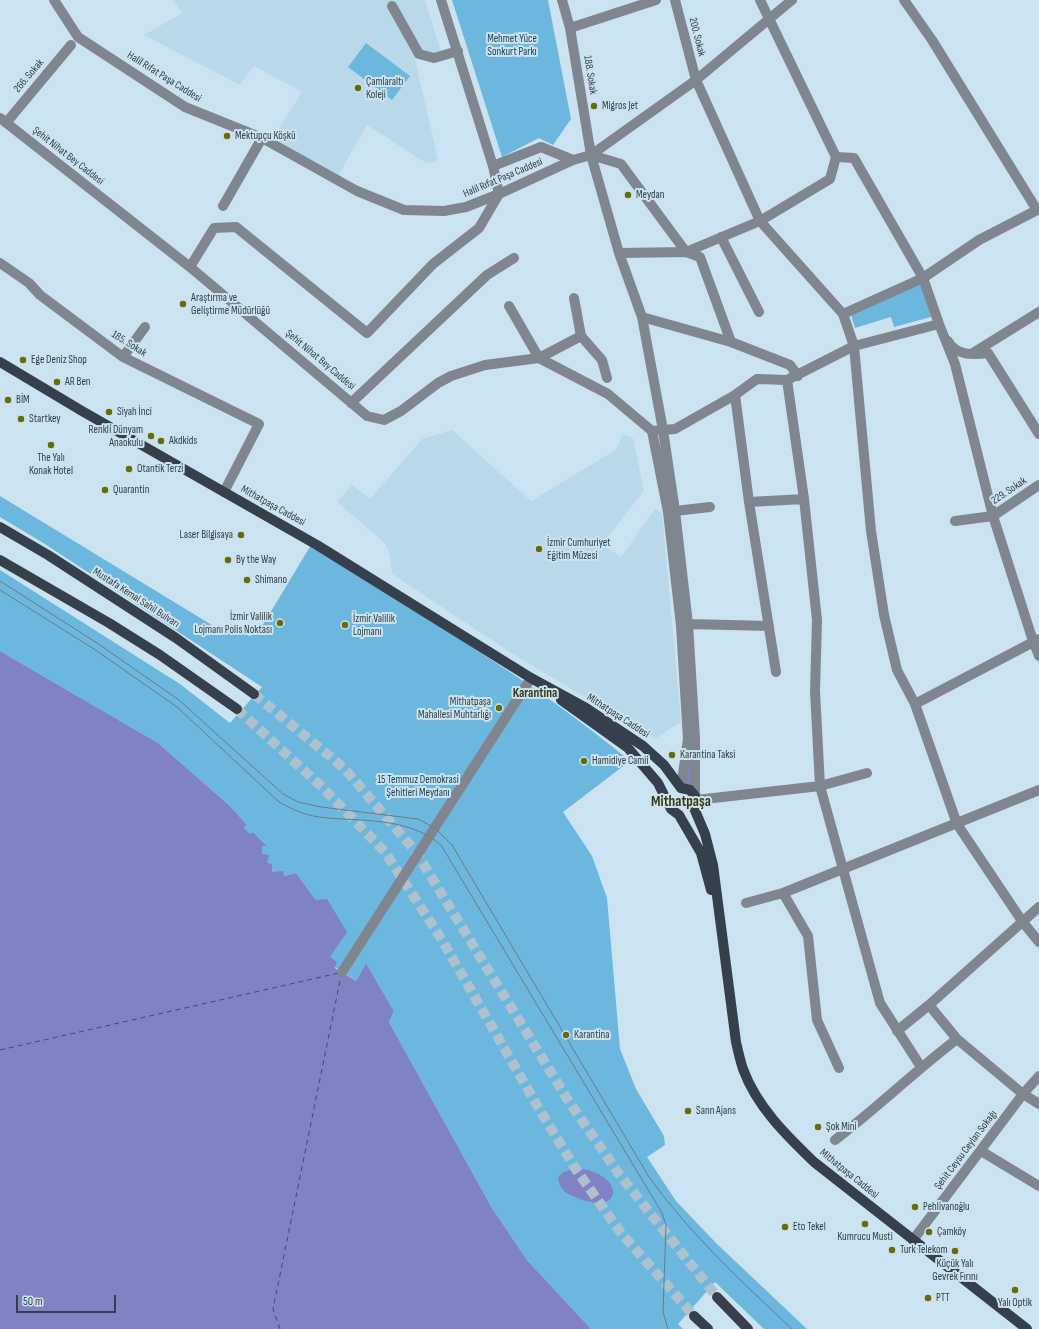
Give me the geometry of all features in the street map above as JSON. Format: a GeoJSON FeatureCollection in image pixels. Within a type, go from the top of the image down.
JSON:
{"type":"FeatureCollection","features":[{"type":"Feature","properties":{"kind":"main road","name":"Mithatpaşa Caddesi"},"geometry":{"type":"LineString","coordinates":[[0,362],[224,492],[317,544],[530,678],[628,748],[658,783],[671,809],[679,815],[701,853],[718,924],[729,988]]}},
{"type":"Feature","properties":{"kind":"main road","name":"Mustafa Kemal Sahil Bulvarı"},"geometry":{"type":"LineString","coordinates":[[0,527],[48,555],[176,638],[254,694]]}},
{"type":"Feature","properties":{"kind":"main road"},"geometry":{"type":"LineString","coordinates":[[0,560],[160,655],[237,709]]}},
{"type":"Feature","properties":{"kind":"main road","name":"Mithatpaşa Caddesi"},"geometry":{"type":"LineString","coordinates":[[530,678],[586,708],[643,746],[664,765],[681,788],[690,790],[705,834],[713,865],[736,1042],[743,1069],[756,1096],[770,1117],[814,1162],[1027,1329]]}},
{"type":"Feature","properties":{"kind":"main road"},"geometry":{"type":"LineString","coordinates":[[668,801],[671,793],[681,788]]}},
{"type":"Feature","properties":{"kind":"main road"},"geometry":{"type":"LineString","coordinates":[[679,815],[688,814],[695,802]]}},
{"type":"Feature","properties":{"kind":"main road"},"geometry":{"type":"LineString","coordinates":[[717,1297],[748,1329]]}},
{"type":"Feature","properties":{"kind":"main road"},"geometry":{"type":"LineString","coordinates":[[694,1316],[708,1329]]}},
{"type":"Feature","properties":{"kind":"street","name":"Halil Rıfat Paşa Caddesi"},"geometry":{"type":"LineString","coordinates":[[54,0],[78,37],[185,107],[262,138],[357,192],[404,210],[444,211],[466,207],[499,194],[573,160],[591,155]]}},
{"type":"Feature","properties":{"kind":"street"},"geometry":{"type":"LineString","coordinates":[[190,267],[214,228],[236,227],[367,333],[433,264],[479,228],[499,194],[493,166],[441,0]]}},
{"type":"Feature","properties":{"kind":"street","name":"188. Sokak"},"geometry":{"type":"LineString","coordinates":[[562,0],[570,28],[591,155],[619,253],[642,318],[658,430]]}},
{"type":"Feature","properties":{"kind":"street"},"geometry":{"type":"LineString","coordinates":[[570,28],[656,0]]}},
{"type":"Feature","properties":{"kind":"street","name":"200. Sokak"},"geometry":{"type":"LineString","coordinates":[[676,0],[696,80],[760,221],[843,314]]}},
{"type":"Feature","properties":{"kind":"street"},"geometry":{"type":"LineString","coordinates":[[686,252],[760,221],[830,179],[836,157],[760,0]]}},
{"type":"Feature","properties":{"kind":"street"},"geometry":{"type":"LineString","coordinates":[[591,155],[696,80],[770,20],[792,0]]}},
{"type":"Feature","properties":{"kind":"street"},"geometry":{"type":"LineString","coordinates":[[904,0],[932,40],[1038,210],[979,240],[923,278],[843,314],[854,346],[871,531],[884,615],[897,670],[915,704],[957,824],[1022,921],[1039,942]]}},
{"type":"Feature","properties":{"kind":"street"},"geometry":{"type":"LineString","coordinates":[[392,6],[419,54],[434,58],[458,51]]}},
{"type":"Feature","properties":{"kind":"street","name":"266. Sokak"},"geometry":{"type":"LineString","coordinates":[[3,121],[71,45]]}},
{"type":"Feature","properties":{"kind":"street","name":"Şehit Nihat Bey Caddesi"},"geometry":{"type":"LineString","coordinates":[[3,121],[190,267],[367,416],[384,420],[401,411],[444,378],[485,365],[540,358]]}},
{"type":"Feature","properties":{"kind":"street"},"geometry":{"type":"LineString","coordinates":[[223,206],[262,138]]}},
{"type":"Feature","properties":{"kind":"street"},"geometry":{"type":"LineString","coordinates":[[493,166],[541,147],[573,160]]}},
{"type":"Feature","properties":{"kind":"street"},"geometry":{"type":"LineString","coordinates":[[591,155],[621,164],[686,252]]}},
{"type":"Feature","properties":{"kind":"street"},"geometry":{"type":"LineString","coordinates":[[836,157],[854,158],[923,278],[955,364],[993,516],[1036,640],[1039,656]]}},
{"type":"Feature","properties":{"kind":"street"},"geometry":{"type":"LineString","coordinates":[[721,237],[759,312]]}},
{"type":"Feature","properties":{"kind":"street"},"geometry":{"type":"LineString","coordinates":[[619,253],[686,252],[700,257],[731,342]]}},
{"type":"Feature","properties":{"kind":"street"},"geometry":{"type":"LineString","coordinates":[[351,403],[487,275],[514,258]]}},
{"type":"Feature","properties":{"kind":"street","name":"185. Sokak"},"geometry":{"type":"LineString","coordinates":[[0,263],[29,283],[40,295],[123,357],[259,424],[224,492]]}},
{"type":"Feature","properties":{"kind":"street"},"geometry":{"type":"LineString","coordinates":[[574,298],[581,336],[602,360],[607,378]]}},
{"type":"Feature","properties":{"kind":"street"},"geometry":{"type":"LineString","coordinates":[[509,306],[540,358],[608,394],[658,430],[675,429],[735,395],[757,379],[787,380],[798,376],[854,346],[939,324]]}},
{"type":"Feature","properties":{"kind":"street"},"geometry":{"type":"LineString","coordinates":[[955,364],[1039,312]]}},
{"type":"Feature","properties":{"kind":"street"},"geometry":{"type":"LineString","coordinates":[[642,318],[731,342],[790,365],[798,376]]}},
{"type":"Feature","properties":{"kind":"street"},"geometry":{"type":"LineString","coordinates":[[939,324],[952,348],[969,355],[988,353],[1039,434]]}},
{"type":"Feature","properties":{"kind":"street"},"geometry":{"type":"LineString","coordinates":[[123,357],[145,326]]}},
{"type":"Feature","properties":{"kind":"street"},"geometry":{"type":"LineString","coordinates":[[540,358],[581,336]]}},
{"type":"Feature","properties":{"kind":"street"},"geometry":{"type":"LineString","coordinates":[[787,380],[804,499],[818,620],[815,691],[820,786],[844,868],[880,1003],[921,1067]]}},
{"type":"Feature","properties":{"kind":"street"},"geometry":{"type":"LineString","coordinates":[[735,395],[749,502],[776,672]]}},
{"type":"Feature","properties":{"kind":"street"},"geometry":{"type":"LineString","coordinates":[[658,430],[676,511],[688,624],[695,738],[695,802],[820,786],[867,773]]}},
{"type":"Feature","properties":{"kind":"street"},"geometry":{"type":"LineString","coordinates":[[658,430],[680,626],[688,739],[681,788]]}},
{"type":"Feature","properties":{"kind":"street","name":"229. Sokak"},"geometry":{"type":"LineString","coordinates":[[993,516],[1039,485]]}},
{"type":"Feature","properties":{"kind":"street"},"geometry":{"type":"LineString","coordinates":[[749,502],[804,499]]}},
{"type":"Feature","properties":{"kind":"street"},"geometry":{"type":"LineString","coordinates":[[676,511],[710,507]]}},
{"type":"Feature","properties":{"kind":"street"},"geometry":{"type":"LineString","coordinates":[[955,521],[993,516]]}},
{"type":"Feature","properties":{"kind":"street"},"geometry":{"type":"LineString","coordinates":[[688,624],[769,626]]}},
{"type":"Feature","properties":{"kind":"street"},"geometry":{"type":"LineString","coordinates":[[915,704],[1036,640]]}},
{"type":"Feature","properties":{"kind":"street"},"geometry":{"type":"LineString","coordinates":[[342,972],[530,678]]}},
{"type":"Feature","properties":{"kind":"street"},"geometry":{"type":"LineString","coordinates":[[746,903],[783,893],[1039,790]]}},
{"type":"Feature","properties":{"kind":"street"},"geometry":{"type":"LineString","coordinates":[[783,893],[808,936],[817,1020],[839,1068]]}},
{"type":"Feature","properties":{"kind":"street"},"geometry":{"type":"LineString","coordinates":[[897,1031],[929,1005],[1039,907]]}},
{"type":"Feature","properties":{"kind":"street"},"geometry":{"type":"LineString","coordinates":[[929,1005],[957,1039],[1023,1094],[1039,1104]]}},
{"type":"Feature","properties":{"kind":"street"},"geometry":{"type":"LineString","coordinates":[[835,1140],[870,1112],[921,1067],[957,1039]]}},
{"type":"Feature","properties":{"kind":"street","name":"Şehit Ceysu Ceylan Sokağı"},"geometry":{"type":"LineString","coordinates":[[913,1240],[1023,1094],[1039,1076]]}},
{"type":"Feature","properties":{"kind":"street"},"geometry":{"type":"LineString","coordinates":[[980,1152],[1039,1186]]}},
{"type":"Feature","properties":{"kind":"shaded area","name":"Çamlaraltı Koleji"},"geometry":{"type":"Polygon","coordinates":[[[174,0],[425,0],[441,51],[415,59],[438,160],[426,163],[367,125],[338,176],[273,138],[302,92],[254,66],[240,85],[144,35],[182,13],[174,0]]]}},
{"type":"Feature","properties":{"kind":"shaded area"},"geometry":{"type":"Polygon","coordinates":[[[452,430],[531,501],[617,449],[622,434],[633,438],[644,491],[602,544],[621,557],[655,509],[662,513],[681,722],[655,739],[516,656],[392,574],[390,556],[385,543],[337,502],[352,485],[370,499],[422,439],[452,430]]]}},
{"type":"Feature","properties":{"kind":"shaded area"},"geometry":{"type":"Polygon","coordinates":[[[0,651],[158,743],[230,806],[247,825],[244,828],[250,834],[253,832],[267,846],[262,846],[262,854],[269,855],[267,863],[272,864],[272,872],[283,871],[284,876],[296,873],[316,900],[327,899],[347,932],[330,957],[337,962],[335,968],[356,981],[366,963],[394,1011],[389,1022],[492,1208],[527,1260],[591,1329],[0,1329],[0,651]]]}},
{"type":"Feature","properties":{"kind":"shaded area"},"geometry":{"type":"Polygon","coordinates":[[[575,1168],[592,1171],[604,1177],[611,1185],[613,1192],[611,1199],[604,1202],[592,1202],[568,1194],[560,1185],[558,1178],[562,1173],[575,1168]]]}},
{"type":"Feature","properties":{"kind":"green space","name":"Mehmet Yüce Sonkurt Parkı"},"geometry":{"type":"Polygon","coordinates":[[[452,0],[548,0],[571,119],[553,145],[539,138],[502,157],[452,0]]]}},
{"type":"Feature","properties":{"kind":"green space"},"geometry":{"type":"Polygon","coordinates":[[[366,43],[410,76],[392,100],[348,67],[366,43]]]}},
{"type":"Feature","properties":{"kind":"green space"},"geometry":{"type":"Polygon","coordinates":[[[921,283],[931,317],[894,327],[891,317],[855,328],[851,315],[921,283]]]}},
{"type":"Feature","properties":{"kind":"green space","name":"15 Temmuz Demokrasi Şehitleri Meydanı"},"geometry":{"type":"Polygon","coordinates":[[[0,496],[225,633],[230,624],[249,636],[258,633],[311,545],[474,648],[554,702],[630,761],[563,812],[592,856],[607,898],[620,1049],[636,1089],[664,1136],[665,1145],[647,1157],[676,1201],[716,1243],[807,1329],[764,1329],[715,1282],[678,1324],[683,1329],[591,1329],[527,1260],[492,1208],[389,1022],[394,1011],[366,963],[356,981],[335,967],[329,957],[316,900],[296,873],[284,876],[271,873],[262,854],[262,846],[266,845],[253,832],[250,835],[244,828],[247,825],[230,806],[158,743],[0,651],[0,570],[180,684],[230,723],[262,687],[45,544],[0,517],[0,496]]]}},
{"type":"Feature","properties":{"kind":"waterway"},"geometry":{"type":"LineString","coordinates":[[688,786],[690,760]]}},
{"type":"Feature","properties":{"kind":"ferry route"},"geometry":{"type":"LineString","coordinates":[[0,1050],[339,973]]}},
{"type":"Feature","properties":{"kind":"ferry route"},"geometry":{"type":"LineString","coordinates":[[280,1329],[273,1309],[341,976]]}},
{"type":"Feature","properties":{"kind":"tunnel"},"geometry":{"type":"LineString","coordinates":[[254,694],[344,768],[416,852],[566,1097],[619,1174],[717,1297]]}},
{"type":"Feature","properties":{"kind":"tunnel"},"geometry":{"type":"LineString","coordinates":[[237,709],[322,787],[385,852],[442,940],[538,1107],[575,1168],[621,1233],[694,1316]]}},
{"type":"Feature","properties":{"kind":"tram line"},"geometry":{"type":"LineString","coordinates":[[0,581],[97,643],[179,700],[283,794],[298,802],[321,807],[418,819],[435,828],[452,845],[649,1177],[681,1218],[735,1275],[792,1329]]}},
{"type":"Feature","properties":{"kind":"tram line"},"geometry":{"type":"LineString","coordinates":[[0,590],[94,649],[177,707],[279,802],[308,815],[367,820],[398,825],[413,829],[428,836],[441,845],[662,1213],[666,1225],[663,1312],[668,1329]]}},
{"type":"Feature","properties":{"kind":"place","name":"Çamlaraltı Koleji"},"geometry":{"type":"Point","coordinates":[358,88]}},
{"type":"Feature","properties":{"kind":"place","name":"Migros Jet"},"geometry":{"type":"Point","coordinates":[594,106]}},
{"type":"Feature","properties":{"kind":"place","name":"Mektupçu Köşkü"},"geometry":{"type":"Point","coordinates":[227,136]}},
{"type":"Feature","properties":{"kind":"place","name":"Meydan"},"geometry":{"type":"Point","coordinates":[628,195]}},
{"type":"Feature","properties":{"kind":"place","name":"Araştırma ve Geliştirme Müdürlüğü"},"geometry":{"type":"Point","coordinates":[183,304]}},
{"type":"Feature","properties":{"kind":"place","name":"Ege Deniz Shop"},"geometry":{"type":"Point","coordinates":[23,360]}},
{"type":"Feature","properties":{"kind":"place","name":"AR Ben"},"geometry":{"type":"Point","coordinates":[57,382]}},
{"type":"Feature","properties":{"kind":"place","name":"BİM"},"geometry":{"type":"Point","coordinates":[8,400]}},
{"type":"Feature","properties":{"kind":"place","name":"Siyah İnci"},"geometry":{"type":"Point","coordinates":[109,412]}},
{"type":"Feature","properties":{"kind":"place","name":"Startkey"},"geometry":{"type":"Point","coordinates":[21,419]}},
{"type":"Feature","properties":{"kind":"place","name":"Renkli Dünyam Anaokulu"},"geometry":{"type":"Point","coordinates":[151,436]}},
{"type":"Feature","properties":{"kind":"place","name":"Akdkids"},"geometry":{"type":"Point","coordinates":[161,441]}},
{"type":"Feature","properties":{"kind":"place","name":"The Yalı Konak Hotel"},"geometry":{"type":"Point","coordinates":[51,445]}},
{"type":"Feature","properties":{"kind":"place","name":"Otantik Terzi"},"geometry":{"type":"Point","coordinates":[129,469]}},
{"type":"Feature","properties":{"kind":"place","name":"Quarantin"},"geometry":{"type":"Point","coordinates":[105,490]}},
{"type":"Feature","properties":{"kind":"place","name":"Laser Bilgisaya"},"geometry":{"type":"Point","coordinates":[241,535]}},
{"type":"Feature","properties":{"kind":"place","name":"İzmir Cumhuriyet Eğitim Müzesi"},"geometry":{"type":"Point","coordinates":[539,549]}},
{"type":"Feature","properties":{"kind":"place","name":"By the Way"},"geometry":{"type":"Point","coordinates":[228,560]}},
{"type":"Feature","properties":{"kind":"place","name":"Shimano"},"geometry":{"type":"Point","coordinates":[247,580]}},
{"type":"Feature","properties":{"kind":"place","name":"İzmir Valilik Lojmanı Polis Noktası"},"geometry":{"type":"Point","coordinates":[280,623]}},
{"type":"Feature","properties":{"kind":"place","name":"İzmir Valilik Lojmanı"},"geometry":{"type":"Point","coordinates":[345,625]}},
{"type":"Feature","properties":{"kind":"place","name":"Mithatpaşa Mahallesi Muhtarlığı"},"geometry":{"type":"Point","coordinates":[499,708]}},
{"type":"Feature","properties":{"kind":"place","name":"Karantina Taksi"},"geometry":{"type":"Point","coordinates":[672,755]}},
{"type":"Feature","properties":{"kind":"place","name":"Hamidiye Camii"},"geometry":{"type":"Point","coordinates":[584,761]}},
{"type":"Feature","properties":{"kind":"place","name":"Karantina"},"geometry":{"type":"Point","coordinates":[566,1035]}},
{"type":"Feature","properties":{"kind":"place","name":"Sann Ajans"},"geometry":{"type":"Point","coordinates":[688,1111]}},
{"type":"Feature","properties":{"kind":"place","name":"Şok Mini"},"geometry":{"type":"Point","coordinates":[818,1127]}},
{"type":"Feature","properties":{"kind":"place","name":"Pehlivanoğlu"},"geometry":{"type":"Point","coordinates":[915,1207]}},
{"type":"Feature","properties":{"kind":"place","name":"Kumrucu Musti"},"geometry":{"type":"Point","coordinates":[865,1224]}},
{"type":"Feature","properties":{"kind":"place","name":"Eto Tekel"},"geometry":{"type":"Point","coordinates":[785,1227]}},
{"type":"Feature","properties":{"kind":"place","name":"Çamköy"},"geometry":{"type":"Point","coordinates":[929,1232]}},
{"type":"Feature","properties":{"kind":"place","name":"Turk Telekom"},"geometry":{"type":"Point","coordinates":[892,1250]}},
{"type":"Feature","properties":{"kind":"place","name":"Küçük Yalı Gevrek Fırını"},"geometry":{"type":"Point","coordinates":[955,1251]}},
{"type":"Feature","properties":{"kind":"place","name":"Yalı Optik"},"geometry":{"type":"Point","coordinates":[1015,1290]}},
{"type":"Feature","properties":{"kind":"place","name":"PTT"},"geometry":{"type":"Point","coordinates":[928,1298]}},
{"type":"Feature","properties":{"kind":"district","name":"Karantina"},"geometry":{"type":"Point","coordinates":[535,694]}},
{"type":"Feature","properties":{"kind":"district","name":"Mithatpaşa"},"geometry":{"type":"Point","coordinates":[681,802]}}]}
